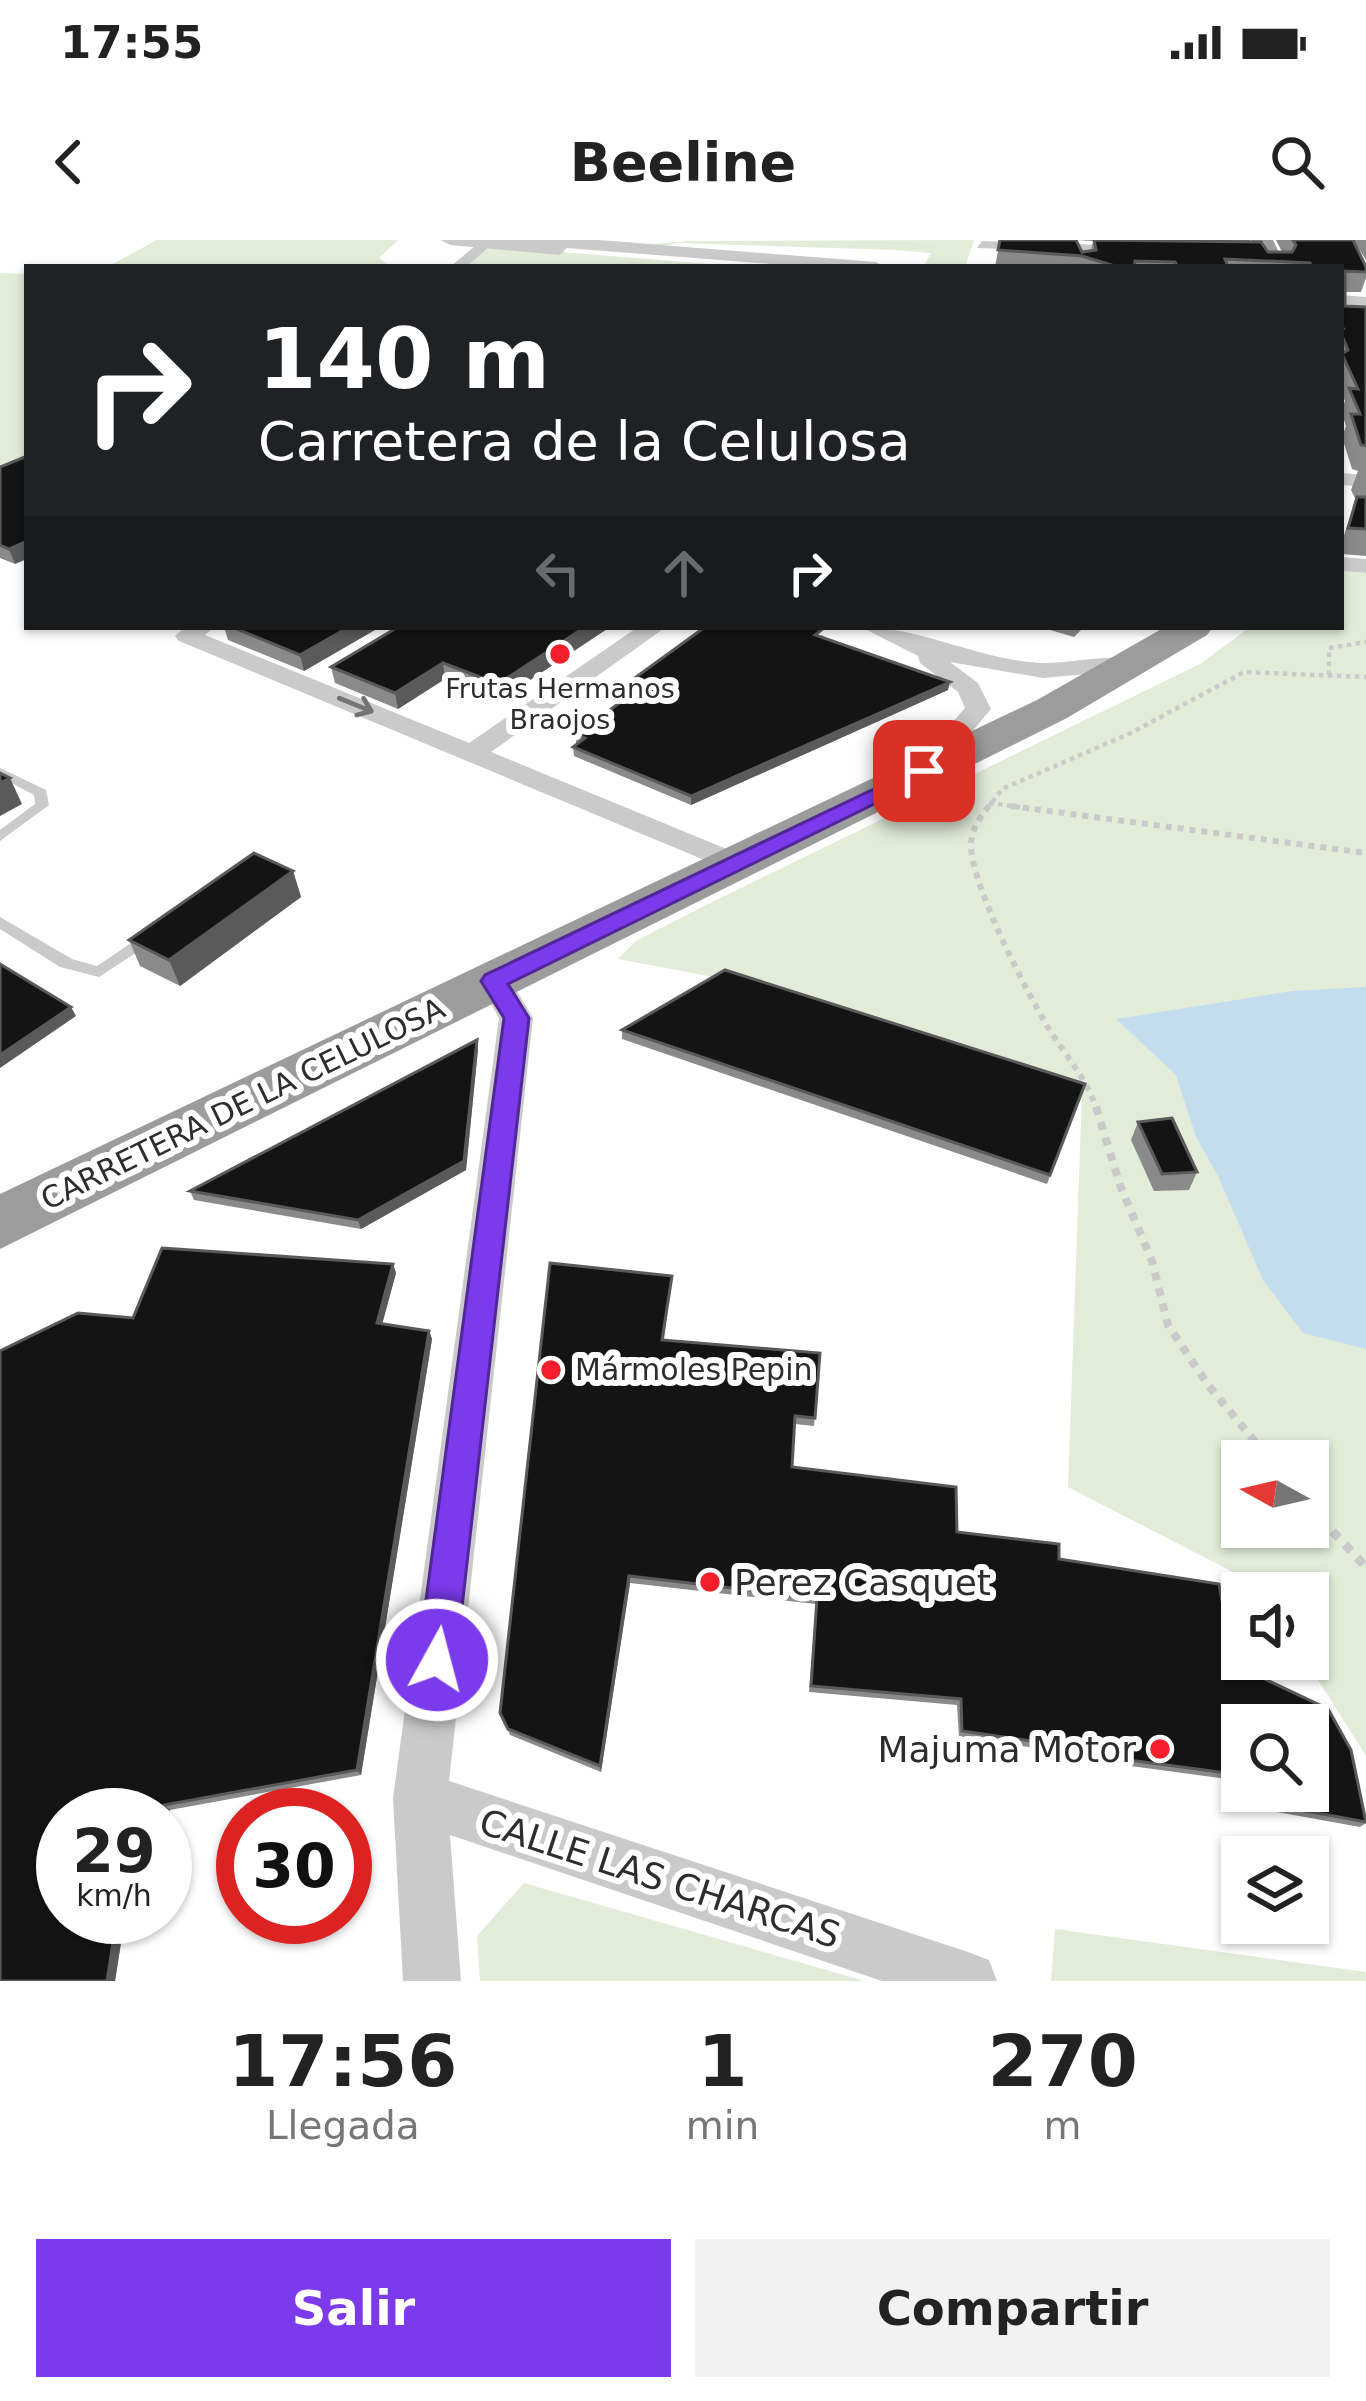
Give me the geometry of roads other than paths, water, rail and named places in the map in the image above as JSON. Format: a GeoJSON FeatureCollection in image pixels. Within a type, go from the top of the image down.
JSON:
{"type":"FeatureCollection","features":[{"type":"Feature","properties":{"kind":"highway","name":"CARRETERA DE LA CELULOSA"},"geometry":{"type":"LineString","coordinates":[[0,1223],[1052,709],[1188,630]]}},
{"type":"Feature","properties":{"kind":"street"},"geometry":{"type":"LineString","coordinates":[[450,240],[740,264]]}},
{"type":"Feature","properties":{"kind":"street"},"geometry":{"type":"LineString","coordinates":[[532,240],[838,264]]}},
{"type":"Feature","properties":{"kind":"street"},"geometry":{"type":"LineString","coordinates":[[461,264],[487,242]]}},
{"type":"Feature","properties":{"kind":"street"},"geometry":{"type":"LineString","coordinates":[[982,243],[1145,245]]}},
{"type":"Feature","properties":{"kind":"street"},"geometry":{"type":"LineString","coordinates":[[1238,253],[1265,248]]}},
{"type":"Feature","properties":{"kind":"street"},"geometry":{"type":"LineString","coordinates":[[197,630],[187,636],[316,679],[472,753],[736,863]]}},
{"type":"Feature","properties":{"kind":"street"},"geometry":{"type":"LineString","coordinates":[[472,753],[651,630]]}},
{"type":"Feature","properties":{"kind":"street"},"geometry":{"type":"LineString","coordinates":[[880,630],[1052,709]]}},
{"type":"Feature","properties":{"kind":"street"},"geometry":{"type":"LineString","coordinates":[[907,642],[1021,673],[1070,674],[1131,663]]}},
{"type":"Feature","properties":{"kind":"street"},"geometry":{"type":"LineString","coordinates":[[907,642],[969,688],[978,709],[924,771]]}},
{"type":"Feature","properties":{"kind":"street"},"geometry":{"type":"LineString","coordinates":[[431,1981],[420,1798],[516,1018],[494,981]]}},
{"type":"Feature","properties":{"kind":"street","name":"CALLE LAS CHARCAS"},"geometry":{"type":"LineString","coordinates":[[420,1798],[968,1981]]}},
{"type":"Feature","properties":{"kind":"lane"},"geometry":{"type":"LineString","coordinates":[[0,772],[41,794],[42,805],[0,837]]}},
{"type":"Feature","properties":{"kind":"lane"},"geometry":{"type":"LineString","coordinates":[[0,922],[66,963],[99,972],[172,923]]}},
{"type":"Feature","properties":{"kind":"water"},"geometry":{"type":"Polygon","coordinates":[[[1366,987],[1366,1349],[1303,1333],[1263,1280],[1196,1137],[1176,1075],[1116,1019],[1292,991],[1366,987]]]}},
{"type":"Feature","properties":{"kind":"place","name":"Frutas Hermanos Braojos"},"geometry":{"type":"Point","coordinates":[560,654]}},
{"type":"Feature","properties":{"kind":"place","name":"Mármoles Pepin"},"geometry":{"type":"Point","coordinates":[551,1370]}},
{"type":"Feature","properties":{"kind":"place","name":"Perez Casquet"},"geometry":{"type":"Point","coordinates":[710,1582]}},
{"type":"Feature","properties":{"kind":"place","name":"Majuma Motor"},"geometry":{"type":"Point","coordinates":[1160,1749]}}]}
